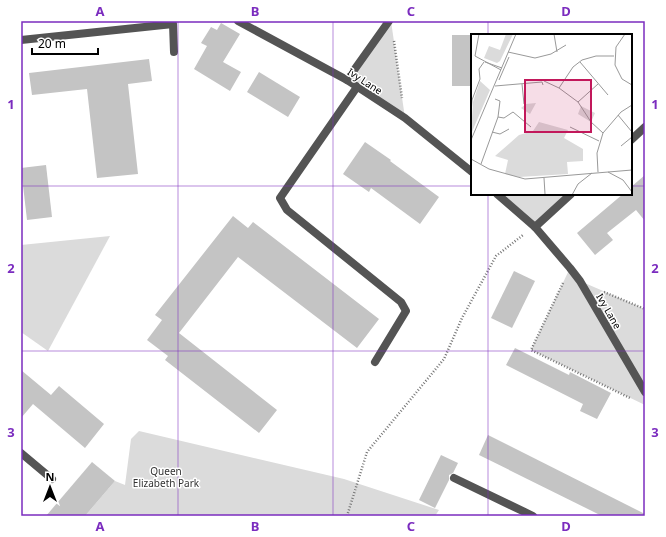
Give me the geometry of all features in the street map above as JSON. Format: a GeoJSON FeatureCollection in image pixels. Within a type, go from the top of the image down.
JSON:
{"type":"FeatureCollection","features":[{"type":"Feature","properties":{"kind":"street","name":"Ivy Lane"},"geometry":{"type":"LineString","coordinates":[[238,21],[347,80],[405,118],[471,171]]}},
{"type":"Feature","properties":{"kind":"street"},"geometry":{"type":"LineString","coordinates":[[347,80],[389,21]]}},
{"type":"Feature","properties":{"kind":"street"},"geometry":{"type":"LineString","coordinates":[[21,40],[173,24],[174,52]]}},
{"type":"Feature","properties":{"kind":"street"},"geometry":{"type":"LineString","coordinates":[[357,87],[280,198],[287,210],[401,302],[406,311],[374,362]]}},
{"type":"Feature","properties":{"kind":"street"},"geometry":{"type":"LineString","coordinates":[[632,139],[645,127]]}},
{"type":"Feature","properties":{"kind":"street","name":"Ivy Lane"},"geometry":{"type":"LineString","coordinates":[[498,195],[535,227],[580,281],[645,392]]}},
{"type":"Feature","properties":{"kind":"street"},"geometry":{"type":"LineString","coordinates":[[535,227],[570,195]]}},
{"type":"Feature","properties":{"kind":"street"},"geometry":{"type":"LineString","coordinates":[[21,453],[52,479]]}},
{"type":"Feature","properties":{"kind":"street"},"geometry":{"type":"LineString","coordinates":[[454,478],[533,516]]}},
{"type":"Feature","properties":{"kind":"path"},"geometry":{"type":"LineString","coordinates":[[393,36],[405,118]]}},
{"type":"Feature","properties":{"kind":"path"},"geometry":{"type":"LineString","coordinates":[[347,516],[367,452],[444,358],[462,318],[496,256],[535,227]]}},
{"type":"Feature","properties":{"kind":"path"},"geometry":{"type":"LineString","coordinates":[[570,268],[531,350],[631,398]]}},
{"type":"Feature","properties":{"kind":"path"},"geometry":{"type":"LineString","coordinates":[[580,281],[645,309]]}},
{"type":"Feature","properties":{"kind":"green space"},"geometry":{"type":"Polygon","coordinates":[[[391,21],[405,118],[347,80],[391,21]]]}},
{"type":"Feature","properties":{"kind":"green space"},"geometry":{"type":"Polygon","coordinates":[[[498,195],[570,195],[535,227],[498,195]]]}},
{"type":"Feature","properties":{"kind":"green space"},"geometry":{"type":"Polygon","coordinates":[[[110,236],[48,351],[21,332],[21,245],[110,236]]]}},
{"type":"Feature","properties":{"kind":"green space"},"geometry":{"type":"Polygon","coordinates":[[[570,268],[580,281],[645,309],[645,405],[531,350],[570,268]]]}},
{"type":"Feature","properties":{"kind":"green space","name":"Queen Elizabeth Park"},"geometry":{"type":"Polygon","coordinates":[[[139,431],[344,479],[439,510],[435,516],[85,516],[115,481],[125,485],[131,439],[139,431]]]}},
{"type":"Feature","properties":{"kind":"building"},"geometry":{"type":"Polygon","coordinates":[[[221,23],[240,34],[223,62],[241,72],[230,91],[194,69],[207,46],[201,43],[211,27],[217,30],[221,23]]]}},
{"type":"Feature","properties":{"kind":"building"},"geometry":{"type":"Polygon","coordinates":[[[452,35],[471,35],[471,86],[452,86],[452,35]]]}},
{"type":"Feature","properties":{"kind":"building"},"geometry":{"type":"Polygon","coordinates":[[[149,59],[152,81],[128,84],[138,174],[97,178],[87,89],[32,95],[29,73],[149,59]]]}},
{"type":"Feature","properties":{"kind":"building"},"geometry":{"type":"Polygon","coordinates":[[[259,72],[300,97],[288,117],[247,92],[259,72]]]}},
{"type":"Feature","properties":{"kind":"building"},"geometry":{"type":"Polygon","coordinates":[[[365,142],[439,197],[420,224],[371,188],[369,192],[343,174],[365,142]]]}},
{"type":"Feature","properties":{"kind":"building"},"geometry":{"type":"Polygon","coordinates":[[[46,165],[52,217],[27,220],[21,168],[46,165]]]}},
{"type":"Feature","properties":{"kind":"building"},"geometry":{"type":"Polygon","coordinates":[[[645,175],[645,221],[636,210],[607,233],[613,240],[595,255],[577,233],[622,195],[632,195],[632,186],[645,175]]]}},
{"type":"Feature","properties":{"kind":"building"},"geometry":{"type":"Polygon","coordinates":[[[233,216],[248,228],[253,222],[379,319],[357,348],[238,257],[179,333],[277,410],[259,433],[165,360],[168,356],[147,340],[162,320],[155,315],[233,216]]]}},
{"type":"Feature","properties":{"kind":"building"},"geometry":{"type":"Polygon","coordinates":[[[514,271],[535,281],[512,328],[491,318],[514,271]]]}},
{"type":"Feature","properties":{"kind":"building"},"geometry":{"type":"Polygon","coordinates":[[[515,348],[569,375],[570,372],[611,393],[597,419],[580,411],[583,404],[506,365],[515,348]]]}},
{"type":"Feature","properties":{"kind":"building"},"geometry":{"type":"Polygon","coordinates":[[[21,370],[51,395],[59,386],[104,424],[85,448],[33,404],[21,418],[21,370]]]}},
{"type":"Feature","properties":{"kind":"building"},"geometry":{"type":"Polygon","coordinates":[[[488,435],[645,514],[645,516],[602,516],[479,455],[488,435]]]}},
{"type":"Feature","properties":{"kind":"building"},"geometry":{"type":"Polygon","coordinates":[[[441,455],[458,463],[453,473],[449,475],[449,480],[435,508],[419,500],[441,455]]]}},
{"type":"Feature","properties":{"kind":"building"},"geometry":{"type":"Polygon","coordinates":[[[92,462],[115,481],[85,516],[46,516],[92,462]]]}}]}
